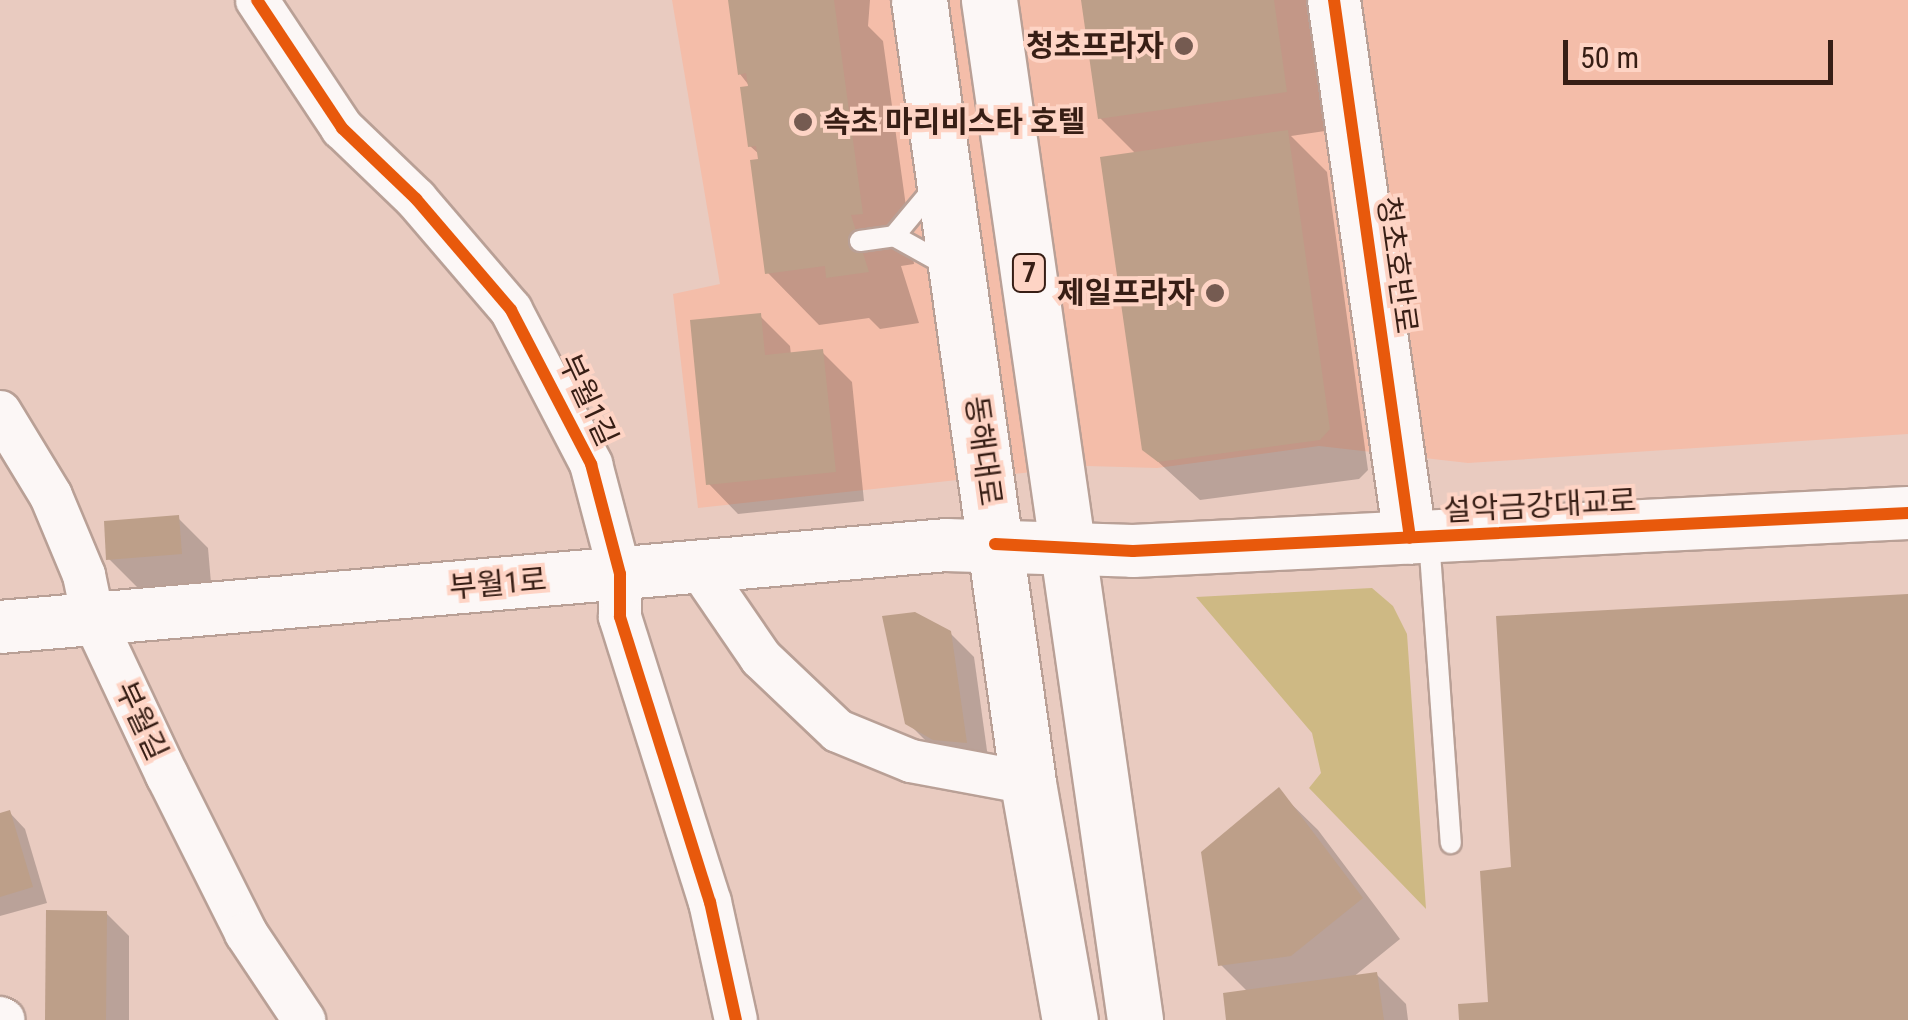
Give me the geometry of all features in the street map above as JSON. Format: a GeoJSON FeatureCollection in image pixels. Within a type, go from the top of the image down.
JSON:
{"type":"FeatureCollection","features":[{"type":"Feature","properties":{"kind":"main road","name":"동해대로"},"geometry":{"type":"LineString","coordinates":[[918,0],[1028,783],[1070,1020]]}},
{"type":"Feature","properties":{"kind":"main road","name":"7"},"geometry":{"type":"LineString","coordinates":[[988,0],[1135,1020]]}},
{"type":"Feature","properties":{"kind":"street","name":"부월1길"},"geometry":{"type":"LineString","coordinates":[[258,0],[342,128],[416,198],[524,328],[591,464],[620,574],[620,617],[710,902],[736,1020]]}},
{"type":"Feature","properties":{"kind":"street","name":"청초호반로"},"geometry":{"type":"LineString","coordinates":[[1334,0],[1419,538]]}},
{"type":"Feature","properties":{"kind":"street","name":"부월길"},"geometry":{"type":"LineString","coordinates":[[0,412],[70,535],[92,618],[246,933],[304,1020]]}},
{"type":"Feature","properties":{"kind":"street","name":"설악금강대교로"},"geometry":{"type":"LineString","coordinates":[[995,544],[1133,551],[1908,512]]}},
{"type":"Feature","properties":{"kind":"street","name":"부월1로"},"geometry":{"type":"LineString","coordinates":[[0,627],[995,544]]}},
{"type":"Feature","properties":{"kind":"street"},"geometry":{"type":"LineString","coordinates":[[698,566],[762,658],[838,731],[911,760],[1028,783]]}},
{"type":"Feature","properties":{"kind":"lane"},"geometry":{"type":"LineString","coordinates":[[894,236],[929,199],[944,168]]}},
{"type":"Feature","properties":{"kind":"lane"},"geometry":{"type":"LineString","coordinates":[[860,241],[894,236],[927,250],[960,278]]}},
{"type":"Feature","properties":{"kind":"lane"},"geometry":{"type":"LineString","coordinates":[[1419,538],[1450,843]]}},
{"type":"Feature","properties":{"kind":"shaded area"},"geometry":{"type":"Polygon","coordinates":[[[672,0],[1908,0],[1908,434],[1468,463],[1319,446],[1157,468],[1087,466],[698,508],[673,294],[720,284],[672,0]]]}},
{"type":"Feature","properties":{"kind":"shaded area"},"geometry":{"type":"Polygon","coordinates":[[[1372,588],[1393,606],[1407,634],[1426,909],[1309,788],[1321,773],[1312,733],[1196,597],[1372,588]]]}},
{"type":"Feature","properties":{"kind":"building"},"geometry":{"type":"Polygon","coordinates":[[[728,0],[834,0],[863,214],[851,215],[869,272],[826,278],[825,266],[765,274],[750,160],[758,159],[756,146],[748,147],[740,87],[748,86],[746,73],[738,75],[728,0]]]}},
{"type":"Feature","properties":{"kind":"building","name":"청초프라자"},"geometry":{"type":"Polygon","coordinates":[[[1081,0],[1274,0],[1287,92],[1098,119],[1081,0]]]}},
{"type":"Feature","properties":{"kind":"building","name":"제일프라자"},"geometry":{"type":"Polygon","coordinates":[[[1288,130],[1330,429],[1320,440],[1158,462],[1142,450],[1100,157],[1288,130]]]}},
{"type":"Feature","properties":{"kind":"building"},"geometry":{"type":"Polygon","coordinates":[[[761,313],[765,355],[823,349],[836,472],[706,485],[690,320],[761,313]]]}},
{"type":"Feature","properties":{"kind":"building"},"geometry":{"type":"Polygon","coordinates":[[[179,515],[182,554],[106,560],[104,521],[179,515]]]}},
{"type":"Feature","properties":{"kind":"building"},"geometry":{"type":"Polygon","coordinates":[[[1908,594],[1908,1020],[1459,1020],[1458,1004],[1488,1002],[1480,871],[1511,867],[1496,616],[1908,594]]]}},
{"type":"Feature","properties":{"kind":"building"},"geometry":{"type":"Polygon","coordinates":[[[915,612],[951,631],[967,743],[933,740],[905,724],[882,616],[915,612]]]}},
{"type":"Feature","properties":{"kind":"building"},"geometry":{"type":"Polygon","coordinates":[[[1279,787],[1363,898],[1291,956],[1218,966],[1201,852],[1279,787]]]}},
{"type":"Feature","properties":{"kind":"building"},"geometry":{"type":"Polygon","coordinates":[[[10,810],[33,887],[0,897],[0,813],[10,810]]]}},
{"type":"Feature","properties":{"kind":"building"},"geometry":{"type":"Polygon","coordinates":[[[46,910],[107,911],[106,1020],[45,1020],[46,910]]]}},
{"type":"Feature","properties":{"kind":"building"},"geometry":{"type":"Polygon","coordinates":[[[1377,972],[1384,1020],[1226,1020],[1223,993],[1377,972]]]}},
{"type":"Feature","properties":{"kind":"cycle path"},"geometry":{"type":"LineString","coordinates":[[257,0],[342,128],[416,199],[511,310],[591,464],[620,574],[620,617],[710,902],[736,1020]]}},
{"type":"Feature","properties":{"kind":"cycle path"},"geometry":{"type":"LineString","coordinates":[[1334,0],[1410,538]]}},
{"type":"Feature","properties":{"kind":"cycle path"},"geometry":{"type":"LineString","coordinates":[[995,544],[1133,551],[1908,513]]}},
{"type":"Feature","properties":{"kind":"place","name":"청초프라자"},"geometry":{"type":"Point","coordinates":[1184,46]}},
{"type":"Feature","properties":{"kind":"place","name":"속초 마리비스타 호텔"},"geometry":{"type":"Point","coordinates":[803,122]}},
{"type":"Feature","properties":{"kind":"place","name":"제일프라자"},"geometry":{"type":"Point","coordinates":[1215,293]}}]}
